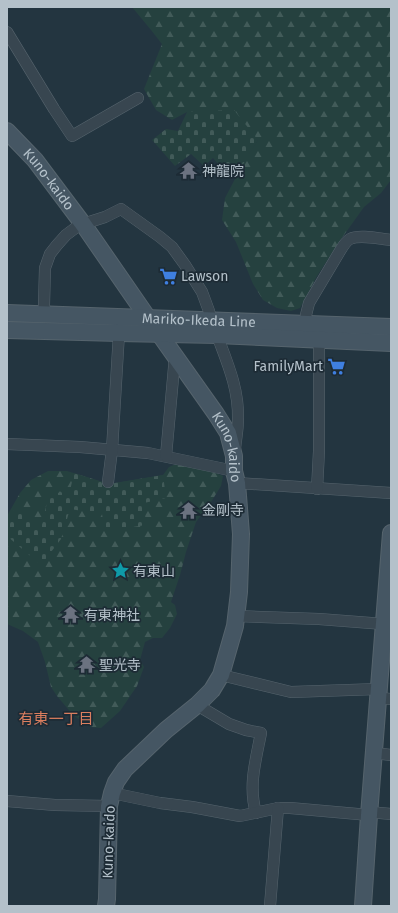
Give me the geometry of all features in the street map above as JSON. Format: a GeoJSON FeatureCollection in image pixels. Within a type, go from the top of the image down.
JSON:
{"type":"FeatureCollection","features":[{"type":"Feature","properties":{"kind":"street"},"geometry":{"type":"LineString","coordinates":[[7,32],[72,136],[138,98]]}},
{"type":"Feature","properties":{"kind":"street","name":"Kuno-kaido"},"geometry":{"type":"LineString","coordinates":[[7,131],[35,160],[83,224],[216,414],[228,433],[235,470],[241,534],[238,592],[234,626],[221,675],[212,690],[166,730],[125,769],[116,782],[110,800],[106,906]]}},
{"type":"Feature","properties":{"kind":"street"},"geometry":{"type":"LineString","coordinates":[[45,314],[45,268],[50,254],[56,245],[78,226],[121,209],[172,247],[202,292],[211,320]]}},
{"type":"Feature","properties":{"kind":"street"},"geometry":{"type":"LineString","coordinates":[[317,489],[319,451],[319,340],[307,324],[306,316],[309,303],[344,244],[350,239],[358,236],[391,240]]}},
{"type":"Feature","properties":{"kind":"street","name":"Mariko-Ikeda Line"},"geometry":{"type":"LineString","coordinates":[[7,313],[391,327]]}},
{"type":"Feature","properties":{"kind":"street","name":"Mariko-Ikeda Line"},"geometry":{"type":"LineString","coordinates":[[7,330],[217,335],[391,343]]}},
{"type":"Feature","properties":{"kind":"street"},"geometry":{"type":"LineString","coordinates":[[108,482],[112,450],[119,333]]}},
{"type":"Feature","properties":{"kind":"street"},"geometry":{"type":"LineString","coordinates":[[217,335],[230,370],[236,392],[238,418],[235,470]]}},
{"type":"Feature","properties":{"kind":"street"},"geometry":{"type":"LineString","coordinates":[[166,456],[175,356]]}},
{"type":"Feature","properties":{"kind":"street"},"geometry":{"type":"LineString","coordinates":[[7,444],[80,447],[148,453],[235,470],[317,489],[391,493]]}},
{"type":"Feature","properties":{"kind":"street"},"geometry":{"type":"LineString","coordinates":[[363,906],[374,753],[382,695],[389,592],[391,533]]}},
{"type":"Feature","properties":{"kind":"street"},"geometry":{"type":"LineString","coordinates":[[236,616],[318,619],[386,634]]}},
{"type":"Feature","properties":{"kind":"street"},"geometry":{"type":"LineString","coordinates":[[221,675],[291,692],[382,695]]}},
{"type":"Feature","properties":{"kind":"street"},"geometry":{"type":"LineString","coordinates":[[197,704],[229,724],[261,733],[254,768],[253,802],[256,813]]}},
{"type":"Feature","properties":{"kind":"street"},"geometry":{"type":"LineString","coordinates":[[374,753],[391,755]]}},
{"type":"Feature","properties":{"kind":"street"},"geometry":{"type":"LineString","coordinates":[[7,801],[55,805],[110,800],[160,803],[240,816],[278,808],[391,814]]}},
{"type":"Feature","properties":{"kind":"street"},"geometry":{"type":"LineString","coordinates":[[270,906],[278,808]]}},
{"type":"Feature","properties":{"kind":"green space"},"geometry":{"type":"Polygon","coordinates":[[[132,7],[391,7],[391,180],[381,193],[364,207],[339,242],[317,276],[300,308],[291,311],[277,308],[263,300],[253,284],[236,242],[222,220],[225,198],[245,160],[258,140],[187,112],[172,120],[156,110],[144,89],[162,44],[132,7]]]}},
{"type":"Feature","properties":{"kind":"green space"},"geometry":{"type":"Polygon","coordinates":[[[234,110],[258,140],[242,166],[228,176],[213,158],[204,166],[191,154],[175,166],[152,140],[166,129],[178,131],[187,112],[234,110]]]}},
{"type":"Feature","properties":{"kind":"green space"},"geometry":{"type":"Polygon","coordinates":[[[176,464],[223,476],[221,486],[196,522],[171,602],[175,605],[177,614],[170,628],[162,638],[153,638],[145,642],[140,660],[144,667],[137,686],[120,711],[101,728],[90,727],[73,715],[51,687],[38,642],[23,631],[7,624],[7,516],[20,493],[31,480],[48,471],[67,471],[109,484],[163,475],[169,467],[176,464]]]}},
{"type":"Feature","properties":{"kind":"green space"},"geometry":{"type":"Polygon","coordinates":[[[74,473],[109,484],[163,475],[166,498],[144,503],[146,525],[105,531],[102,514],[70,509],[61,539],[41,565],[7,536],[7,520],[16,508],[42,525],[48,498],[60,492],[69,495],[74,473]]]}},
{"type":"Feature","properties":{"kind":"place","name":"神龍院"},"geometry":{"type":"Point","coordinates":[189,171]}},
{"type":"Feature","properties":{"kind":"place","name":"Lawson"},"geometry":{"type":"Point","coordinates":[168,276]}},
{"type":"Feature","properties":{"kind":"place","name":"FamilyMart"},"geometry":{"type":"Point","coordinates":[336,366]}},
{"type":"Feature","properties":{"kind":"place","name":"金剛寺"},"geometry":{"type":"Point","coordinates":[189,510]}},
{"type":"Feature","properties":{"kind":"place","name":"有東山"},"geometry":{"type":"Point","coordinates":[120,571]}},
{"type":"Feature","properties":{"kind":"place","name":"有東神社"},"geometry":{"type":"Point","coordinates":[71,615]}},
{"type":"Feature","properties":{"kind":"place","name":"聖光寺"},"geometry":{"type":"Point","coordinates":[86,665]}},
{"type":"Feature","properties":{"kind":"district","name":"有東一丁目"},"geometry":{"type":"Point","coordinates":[56,719]}}]}
